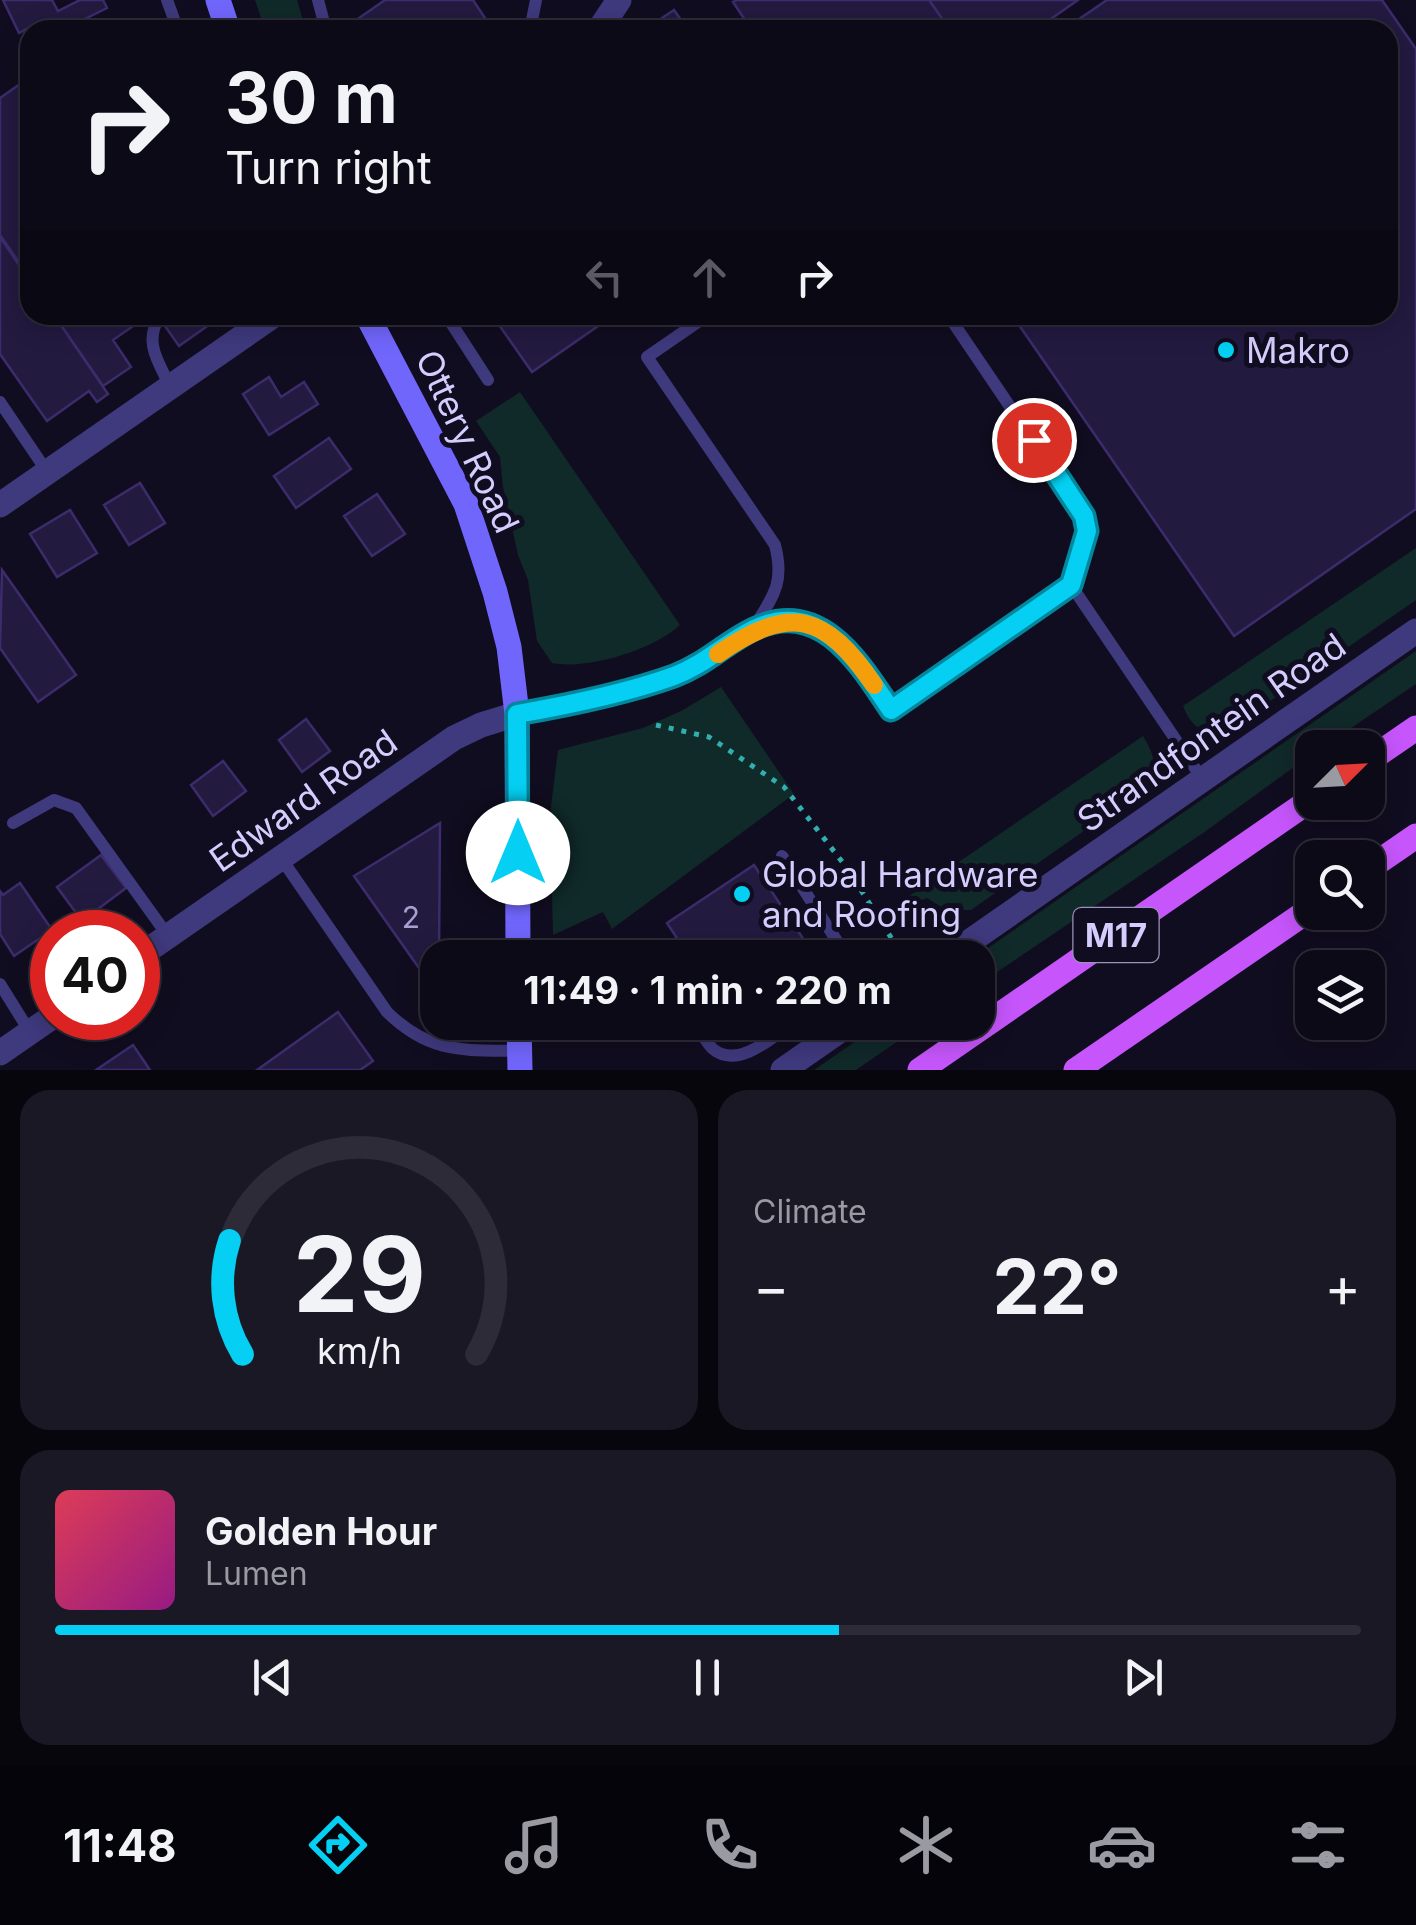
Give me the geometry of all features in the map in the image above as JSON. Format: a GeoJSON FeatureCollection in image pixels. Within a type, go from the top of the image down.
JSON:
{"type":"FeatureCollection","features":[{"type":"Feature","properties":{"kind":"main road"},"geometry":{"type":"LineString","coordinates":[[1385,749],[1416,728]]}},
{"type":"Feature","properties":{"kind":"main road","name":"M17"},"geometry":{"type":"LineString","coordinates":[[920,1070],[1295,811]]}},
{"type":"Feature","properties":{"kind":"main road"},"geometry":{"type":"LineString","coordinates":[[1385,858],[1416,836]]}},
{"type":"Feature","properties":{"kind":"main road","name":"M17"},"geometry":{"type":"LineString","coordinates":[[1076,1070],[1295,920]]}},
{"type":"Feature","properties":{"kind":"street"},"geometry":{"type":"LineString","coordinates":[[0,506],[260,325]]}},
{"type":"Feature","properties":{"kind":"street","name":"Ottery Road"},"geometry":{"type":"LineString","coordinates":[[372,325],[466,504],[505,629],[517,714],[518,940]]}},
{"type":"Feature","properties":{"kind":"street","name":"Strandfontein Road"},"geometry":{"type":"LineString","coordinates":[[972,940],[1416,632]]}},
{"type":"Feature","properties":{"kind":"street","name":"Edward Road"},"geometry":{"type":"LineString","coordinates":[[160,942],[454,738],[517,714]]}},
{"type":"Feature","properties":{"kind":"street"},"geometry":{"type":"LineString","coordinates":[[0,1053],[30,1032]]}},
{"type":"Feature","properties":{"kind":"street"},"geometry":{"type":"LineString","coordinates":[[783,1070],[826,1040]]}},
{"type":"Feature","properties":{"kind":"lane"},"geometry":{"type":"LineString","coordinates":[[154,325],[151,339],[172,388]]}},
{"type":"Feature","properties":{"kind":"lane"},"geometry":{"type":"LineString","coordinates":[[452,325],[488,380]]}},
{"type":"Feature","properties":{"kind":"lane"},"geometry":{"type":"LineString","coordinates":[[693,325],[647,357],[775,544],[781,568],[779,586],[753,630]]}},
{"type":"Feature","properties":{"kind":"lane"},"geometry":{"type":"LineString","coordinates":[[517,714],[675,676],[708,661],[753,630],[776,622],[820,629],[852,652],[891,710],[1071,585],[1087,531],[1084,516],[955,325]]}},
{"type":"Feature","properties":{"kind":"lane"},"geometry":{"type":"LineString","coordinates":[[0,402],[48,472]]}},
{"type":"Feature","properties":{"kind":"lane"},"geometry":{"type":"LineString","coordinates":[[1071,585],[1203,780]]}},
{"type":"Feature","properties":{"kind":"lane"},"geometry":{"type":"LineString","coordinates":[[13,823],[54,800],[76,808],[168,936]]}},
{"type":"Feature","properties":{"kind":"lane"},"geometry":{"type":"LineString","coordinates":[[782,856],[836,940]]}},
{"type":"Feature","properties":{"kind":"lane"},"geometry":{"type":"LineString","coordinates":[[281,858],[388,1012],[408,1032],[452,1050],[520,1060]]}},
{"type":"Feature","properties":{"kind":"lane"},"geometry":{"type":"LineString","coordinates":[[0,984],[30,1032]]}},
{"type":"Feature","properties":{"kind":"lane"},"geometry":{"type":"LineString","coordinates":[[706,1040],[714,1051],[732,1056],[765,1040]]}},
{"type":"Feature","properties":{"kind":"path"},"geometry":{"type":"LineString","coordinates":[[656,725],[709,737],[784,787],[847,868],[893,940]]}},
{"type":"Feature","properties":{"kind":"green space"},"geometry":{"type":"Polygon","coordinates":[[[255,0],[297,0],[303,20],[262,20],[255,0]]]}},
{"type":"Feature","properties":{"kind":"green space"},"geometry":{"type":"Polygon","coordinates":[[[520,392],[680,625],[668,634],[637,650],[583,664],[552,663],[537,641],[528,580],[518,555],[500,457],[476,421],[520,392]]]}},
{"type":"Feature","properties":{"kind":"green space"},"geometry":{"type":"Polygon","coordinates":[[[1416,548],[1416,600],[1224,733],[1203,730],[1190,719],[1183,706],[1416,548]]]}},
{"type":"Feature","properties":{"kind":"green space"},"geometry":{"type":"Polygon","coordinates":[[[1416,651],[1416,684],[1348,730],[1302,730],[1416,651]]]}},
{"type":"Feature","properties":{"kind":"green space"},"geometry":{"type":"Polygon","coordinates":[[[721,687],[794,794],[612,929],[603,912],[553,935],[550,815],[558,750],[643,728],[721,687]]]}},
{"type":"Feature","properties":{"kind":"green space"},"geometry":{"type":"Polygon","coordinates":[[[1295,735],[1295,766],[995,974],[995,943],[1295,735]]]}},
{"type":"Feature","properties":{"kind":"green space"},"geometry":{"type":"Polygon","coordinates":[[[1143,736],[1154,764],[1149,793],[1111,812],[971,910],[946,910],[927,898],[913,903],[909,896],[1143,736]]]}},
{"type":"Feature","properties":{"kind":"green space"},"geometry":{"type":"Polygon","coordinates":[[[857,1040],[899,1040],[856,1070],[814,1070],[857,1040]]]}},
{"type":"Feature","properties":{"kind":"building"},"geometry":{"type":"Polygon","coordinates":[[[3,0],[52,0],[58,11],[80,0],[103,0],[107,8],[83,20],[20,20],[19,33],[3,0]]]}},
{"type":"Feature","properties":{"kind":"building"},"geometry":{"type":"Polygon","coordinates":[[[385,0],[473,0],[486,20],[356,20],[385,0]]]}},
{"type":"Feature","properties":{"kind":"building"},"geometry":{"type":"Polygon","coordinates":[[[929,0],[943,20],[745,20],[733,2],[929,0]]]}},
{"type":"Feature","properties":{"kind":"building"},"geometry":{"type":"Polygon","coordinates":[[[929,0],[1078,0],[1049,20],[943,20],[929,0]]]}},
{"type":"Feature","properties":{"kind":"building","name":"Makro"},"geometry":{"type":"Polygon","coordinates":[[[1107,0],[1382,0],[1396,20],[1078,20],[1107,0]]]}},
{"type":"Feature","properties":{"kind":"building"},"geometry":{"type":"Polygon","coordinates":[[[674,10],[681,20],[659,20],[674,10]]]}},
{"type":"Feature","properties":{"kind":"building","name":"Makro"},"geometry":{"type":"Polygon","coordinates":[[[1398,23],[1416,49],[1416,509],[1234,636],[1019,325],[1398,325],[1398,23]]]}},
{"type":"Feature","properties":{"kind":"building"},"geometry":{"type":"Polygon","coordinates":[[[20,84],[18,261],[0,235],[0,98],[20,84]]]}},
{"type":"Feature","properties":{"kind":"building"},"geometry":{"type":"Polygon","coordinates":[[[0,237],[20,266],[20,325],[61,325],[108,394],[97,402],[89,391],[47,421],[0,354],[0,237]]]}},
{"type":"Feature","properties":{"kind":"building"},"geometry":{"type":"Polygon","coordinates":[[[61,325],[135,325],[113,340],[131,367],[103,386],[61,325]]]}},
{"type":"Feature","properties":{"kind":"building"},"geometry":{"type":"Polygon","coordinates":[[[166,325],[209,325],[179,346],[166,325]]]}},
{"type":"Feature","properties":{"kind":"building"},"geometry":{"type":"Polygon","coordinates":[[[499,325],[600,325],[532,372],[499,325]]]}},
{"type":"Feature","properties":{"kind":"building"},"geometry":{"type":"Polygon","coordinates":[[[269,377],[281,397],[304,382],[318,404],[269,435],[243,394],[269,377]]]}},
{"type":"Feature","properties":{"kind":"building"},"geometry":{"type":"Polygon","coordinates":[[[329,438],[351,469],[296,508],[274,476],[329,438]]]}},
{"type":"Feature","properties":{"kind":"building"},"geometry":{"type":"Polygon","coordinates":[[[140,483],[165,523],[129,545],[104,505],[140,483]]]}},
{"type":"Feature","properties":{"kind":"building"},"geometry":{"type":"Polygon","coordinates":[[[377,494],[405,534],[372,556],[344,516],[377,494]]]}},
{"type":"Feature","properties":{"kind":"building"},"geometry":{"type":"Polygon","coordinates":[[[70,510],[97,553],[57,577],[30,534],[70,510]]]}},
{"type":"Feature","properties":{"kind":"building"},"geometry":{"type":"Polygon","coordinates":[[[2,570],[76,675],[38,702],[0,648],[2,570]]]}},
{"type":"Feature","properties":{"kind":"building"},"geometry":{"type":"Polygon","coordinates":[[[306,719],[330,751],[302,772],[279,740],[306,719]]]}},
{"type":"Feature","properties":{"kind":"building"},"geometry":{"type":"Polygon","coordinates":[[[223,761],[246,791],[213,816],[191,785],[223,761]]]}},
{"type":"Feature","properties":{"kind":"building"},"geometry":{"type":"Polygon","coordinates":[[[440,823],[439,940],[420,940],[420,970],[354,876],[440,823]]]}},
{"type":"Feature","properties":{"kind":"building"},"geometry":{"type":"Polygon","coordinates":[[[101,855],[126,888],[97,910],[74,910],[57,887],[101,855]]]}},
{"type":"Feature","properties":{"kind":"building","name":"Global Hardware and Roofing"},"geometry":{"type":"Polygon","coordinates":[[[754,865],[804,940],[678,940],[667,923],[754,865]]]}},
{"type":"Feature","properties":{"kind":"building"},"geometry":{"type":"Polygon","coordinates":[[[20,883],[38,910],[30,910],[30,945],[14,956],[0,934],[0,891],[3,895],[20,883]]]}},
{"type":"Feature","properties":{"kind":"building"},"geometry":{"type":"Polygon","coordinates":[[[338,1012],[373,1061],[360,1070],[257,1070],[338,1012]]]}},
{"type":"Feature","properties":{"kind":"building"},"geometry":{"type":"Polygon","coordinates":[[[133,1045],[150,1070],[96,1070],[133,1045]]]}},
{"type":"Feature","properties":{"kind":"slow traffic"},"geometry":{"type":"LineString","coordinates":[[718,654],[753,630],[776,622],[800,623],[836,638],[852,652],[874,685]]}},
{"type":"Feature","properties":{"kind":"place","name":"Makro"},"geometry":{"type":"Point","coordinates":[1226,350]}},
{"type":"Feature","properties":{"kind":"place","name":"Global Hardware and Roofing"},"geometry":{"type":"Point","coordinates":[742,894]}},
{"type":"Feature","properties":{"kind":"route"},"geometry":{"type":"LineString","coordinates":[[518,853],[517,714],[675,676],[708,661],[753,630],[776,622],[800,623],[836,638],[852,652],[891,710],[1071,585],[1087,531],[1084,516],[1034,440]]}}]}
